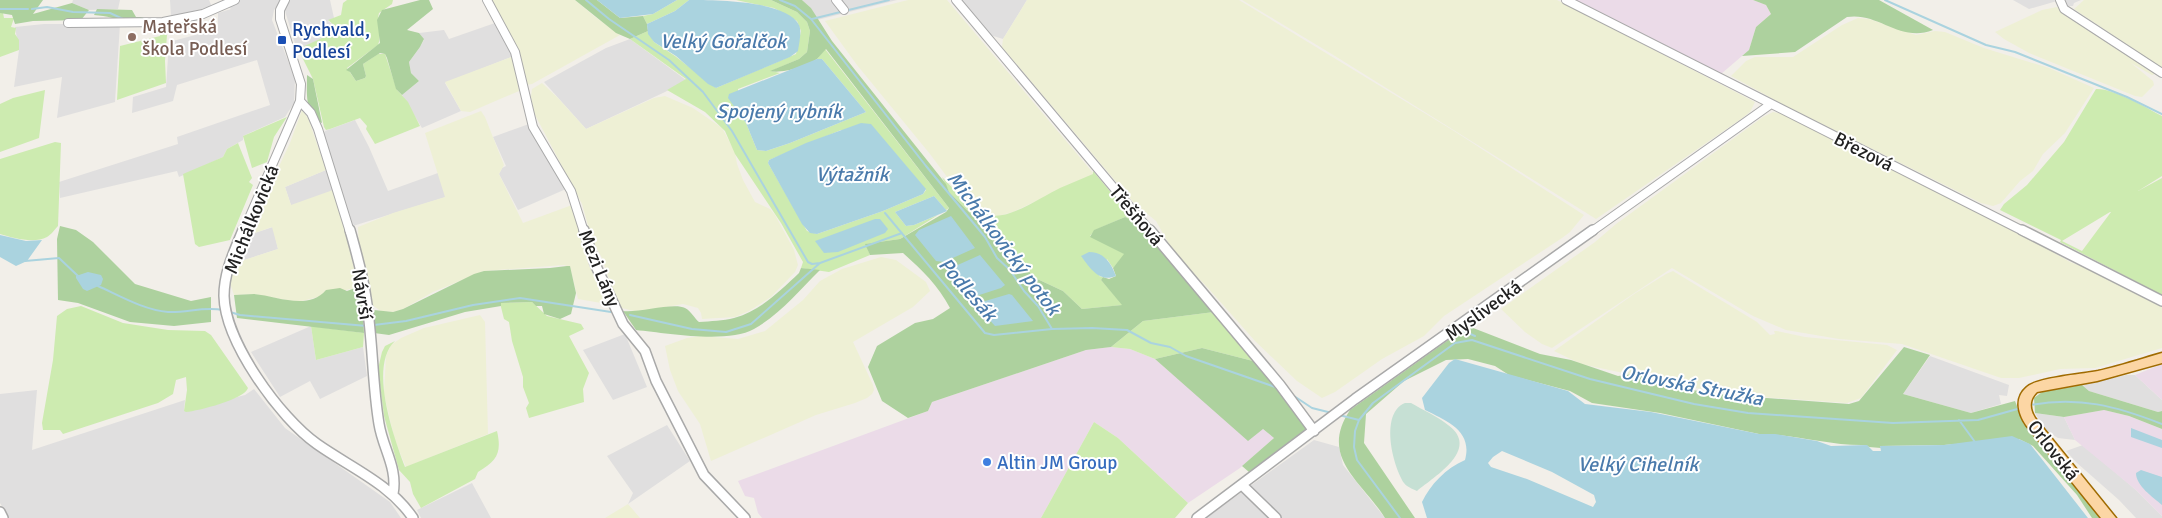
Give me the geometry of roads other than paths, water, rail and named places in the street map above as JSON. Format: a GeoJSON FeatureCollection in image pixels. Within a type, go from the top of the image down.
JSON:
{"type":"FeatureCollection","features":[{"type":"Feature","properties":{"kind":"main road","name":"Orlovská"},"geometry":{"type":"LineString","coordinates":[[2109,518],[2030,421],[2024,405],[2027,394],[2034,388],[2097,376],[2162,358]]}},
{"type":"Feature","properties":{"kind":"street"},"geometry":{"type":"LineString","coordinates":[[68,23],[163,22],[202,14],[235,0]]}},
{"type":"Feature","properties":{"kind":"street","name":"Michálkovická"},"geometry":{"type":"LineString","coordinates":[[285,0],[280,10],[280,19],[301,84],[300,101],[230,262],[224,284],[225,308],[232,330],[258,379],[289,420],[318,444],[393,494],[406,506],[413,518]]}},
{"type":"Feature","properties":{"kind":"street","name":"Mezi Lány"},"geometry":{"type":"LineString","coordinates":[[488,0],[515,52],[534,127],[571,191],[595,264],[623,324],[645,351],[656,381],[704,475],[745,518]]}},
{"type":"Feature","properties":{"kind":"street"},"geometry":{"type":"LineString","coordinates":[[836,0],[844,10]]}},
{"type":"Feature","properties":{"kind":"street","name":"Třešňová"},"geometry":{"type":"LineString","coordinates":[[956,0],[1280,385],[1314,431]]}},
{"type":"Feature","properties":{"kind":"street","name":"Březová"},"geometry":{"type":"LineString","coordinates":[[1566,0],[2162,301]]}},
{"type":"Feature","properties":{"kind":"street"},"geometry":{"type":"LineString","coordinates":[[2061,0],[2064,9],[2162,73]]}},
{"type":"Feature","properties":{"kind":"street","name":"Návrší"},"geometry":{"type":"LineString","coordinates":[[300,101],[306,105],[322,143],[359,267],[366,298],[373,388],[379,428],[394,468],[397,482],[393,494]]}},
{"type":"Feature","properties":{"kind":"street","name":"Myslivecká"},"geometry":{"type":"LineString","coordinates":[[1197,518],[1344,408],[1770,104]]}},
{"type":"Feature","properties":{"kind":"street"},"geometry":{"type":"LineString","coordinates":[[1242,485],[1276,518]]}},
{"type":"Feature","properties":{"kind":"street"},"geometry":{"type":"LineString","coordinates":[[0,512],[3,518]]}},
{"type":"Feature","properties":{"kind":"water"},"geometry":{"type":"Polygon","coordinates":[[[597,0],[677,0],[653,14],[620,18],[597,0]]]}},
{"type":"Feature","properties":{"kind":"water","name":"Velký Gořalčok"},"geometry":{"type":"Polygon","coordinates":[[[689,0],[748,3],[780,11],[792,17],[799,25],[798,51],[790,57],[716,88],[708,84],[676,56],[654,42],[648,34],[647,24],[675,11],[689,0]]]}},
{"type":"Feature","properties":{"kind":"water","name":"Spojený rybník"},"geometry":{"type":"Polygon","coordinates":[[[817,59],[822,59],[866,112],[790,143],[766,151],[757,150],[746,123],[728,98],[729,94],[817,59]]]}},
{"type":"Feature","properties":{"kind":"water","name":"Výtažník"},"geometry":{"type":"Polygon","coordinates":[[[861,123],[871,124],[926,189],[923,194],[883,211],[817,234],[810,233],[802,224],[768,163],[769,160],[806,143],[861,123]]]}},
{"type":"Feature","properties":{"kind":"water"},"geometry":{"type":"Polygon","coordinates":[[[934,196],[947,211],[914,225],[906,226],[895,212],[934,196]]]}},
{"type":"Feature","properties":{"kind":"water"},"geometry":{"type":"Polygon","coordinates":[[[951,216],[975,248],[944,262],[936,261],[915,235],[919,230],[951,216]]]}},
{"type":"Feature","properties":{"kind":"water"},"geometry":{"type":"Polygon","coordinates":[[[875,219],[880,219],[888,229],[885,233],[838,252],[824,253],[815,241],[875,219]]]}},
{"type":"Feature","properties":{"kind":"water"},"geometry":{"type":"Polygon","coordinates":[[[0,235],[26,241],[42,240],[27,261],[16,266],[0,257],[0,235]]]}},
{"type":"Feature","properties":{"kind":"water"},"geometry":{"type":"Polygon","coordinates":[[[1089,252],[1103,256],[1112,267],[1116,276],[1105,278],[1096,273],[1081,256],[1089,252]]]}},
{"type":"Feature","properties":{"kind":"water"},"geometry":{"type":"Polygon","coordinates":[[[980,255],[1005,285],[970,298],[949,274],[951,268],[980,255]]]}},
{"type":"Feature","properties":{"kind":"water"},"geometry":{"type":"Polygon","coordinates":[[[88,272],[101,275],[103,279],[101,285],[87,291],[83,289],[76,276],[88,272]]]}},
{"type":"Feature","properties":{"kind":"water"},"geometry":{"type":"Polygon","coordinates":[[[1009,294],[1012,295],[1033,321],[995,326],[975,304],[1009,294]]]}},
{"type":"Feature","properties":{"kind":"water","name":"Velký Cihelník"},"geometry":{"type":"Polygon","coordinates":[[[1455,359],[1568,391],[1585,404],[1651,412],[1759,434],[1775,434],[1817,441],[1831,446],[1867,445],[1873,451],[1881,451],[1880,446],[1944,445],[2012,436],[2030,444],[2088,518],[1427,518],[1422,502],[1425,496],[1445,472],[1465,460],[1466,450],[1462,434],[1442,418],[1425,410],[1422,398],[1449,363],[1455,359]],[[1502,451],[1488,463],[1491,467],[1527,479],[1593,507],[1596,502],[1594,495],[1552,472],[1502,451]]]}},
{"type":"Feature","properties":{"kind":"water"},"geometry":{"type":"Polygon","coordinates":[[[2131,428],[2162,440],[2162,448],[2131,437],[2131,428]]]}},
{"type":"Feature","properties":{"kind":"water"},"geometry":{"type":"Polygon","coordinates":[[[2141,470],[2162,477],[2162,505],[2139,482],[2136,473],[2141,470]]]}},
{"type":"Feature","properties":{"kind":"waterway"},"geometry":{"type":"LineString","coordinates":[[586,0],[609,19],[669,60],[703,92],[732,131],[808,262],[812,264],[820,263]]}},
{"type":"Feature","properties":{"kind":"waterway","name":"Michálkovický potok"},"geometry":{"type":"LineString","coordinates":[[780,0],[795,6],[811,19],[926,166],[985,237],[997,258],[1010,270],[1024,291],[1038,306],[1052,329]]}},
{"type":"Feature","properties":{"kind":"waterway"},"geometry":{"type":"LineString","coordinates":[[812,19],[889,0]]}},
{"type":"Feature","properties":{"kind":"waterway"},"geometry":{"type":"LineString","coordinates":[[1885,0],[1986,45],[2015,52],[2127,97],[2162,114]]}},
{"type":"Feature","properties":{"kind":"waterway"},"geometry":{"type":"LineString","coordinates":[[32,9],[47,7],[73,12],[110,13],[123,19],[131,19]]}},
{"type":"Feature","properties":{"kind":"waterway"},"geometry":{"type":"LineString","coordinates":[[0,9],[28,9]]}},
{"type":"Feature","properties":{"kind":"waterway","name":"Podlesák"},"geometry":{"type":"LineString","coordinates":[[885,213],[902,233]]}},
{"type":"Feature","properties":{"kind":"waterway"},"geometry":{"type":"LineString","coordinates":[[820,263],[902,233]]}},
{"type":"Feature","properties":{"kind":"waterway","name":"Podlesák"},"geometry":{"type":"LineString","coordinates":[[902,233],[985,333],[994,335],[1052,329]]}},
{"type":"Feature","properties":{"kind":"waterway"},"geometry":{"type":"LineString","coordinates":[[25,261],[59,258],[78,276]]}},
{"type":"Feature","properties":{"kind":"waterway"},"geometry":{"type":"LineString","coordinates":[[630,315],[692,329],[726,332],[751,324],[820,263]]}},
{"type":"Feature","properties":{"kind":"waterway"},"geometry":{"type":"LineString","coordinates":[[98,286],[132,302],[159,311],[223,310]]}},
{"type":"Feature","properties":{"kind":"waterway"},"geometry":{"type":"LineString","coordinates":[[374,325],[406,321],[473,305],[520,298],[611,312]]}},
{"type":"Feature","properties":{"kind":"waterway"},"geometry":{"type":"LineString","coordinates":[[230,312],[240,315],[367,326]]}},
{"type":"Feature","properties":{"kind":"waterway","name":"Michálkovický potok"},"geometry":{"type":"LineString","coordinates":[[1052,329],[1092,328],[1127,330],[1151,343],[1170,347],[1186,356],[1278,388]]}},
{"type":"Feature","properties":{"kind":"waterway","name":"Michálkovický potok"},"geometry":{"type":"LineString","coordinates":[[1459,329],[1475,336]]}},
{"type":"Feature","properties":{"kind":"waterway","name":"Orlovská Stružka"},"geometry":{"type":"LineString","coordinates":[[1359,420],[1373,403],[1455,343],[1472,340],[1590,379],[1694,404],[1748,413],[1893,423],[1959,421]]}},
{"type":"Feature","properties":{"kind":"waterway","name":"Michálkovický potok"},"geometry":{"type":"LineString","coordinates":[[1294,396],[1312,408],[1332,413]]}},
{"type":"Feature","properties":{"kind":"waterway","name":"Orlovská Stružka"},"geometry":{"type":"LineString","coordinates":[[2030,405],[2048,402],[2097,404],[2129,412],[2162,424]]}},
{"type":"Feature","properties":{"kind":"waterway","name":"Orlovská Stružka"},"geometry":{"type":"LineString","coordinates":[[1959,421],[1978,420],[2021,408]]}},
{"type":"Feature","properties":{"kind":"waterway","name":"Michálkovický potok"},"geometry":{"type":"LineString","coordinates":[[1339,415],[1359,420]]}},
{"type":"Feature","properties":{"kind":"waterway","name":"Orlovská Stružka"},"geometry":{"type":"LineString","coordinates":[[1359,420],[1355,431],[1354,447],[1357,460],[1400,518]]}},
{"type":"Feature","properties":{"kind":"waterway"},"geometry":{"type":"LineString","coordinates":[[1959,421],[1975,442]]}},
{"type":"Feature","properties":{"kind":"place","name":"Mateřská škola Podlesí"},"geometry":{"type":"Point","coordinates":[132,37]}},
{"type":"Feature","properties":{"kind":"place","name":"Rychvald, Podlesí"},"geometry":{"type":"Point","coordinates":[282,40]}},
{"type":"Feature","properties":{"kind":"place","name":"Altin JM Group"},"geometry":{"type":"Point","coordinates":[987,462]}}]}
